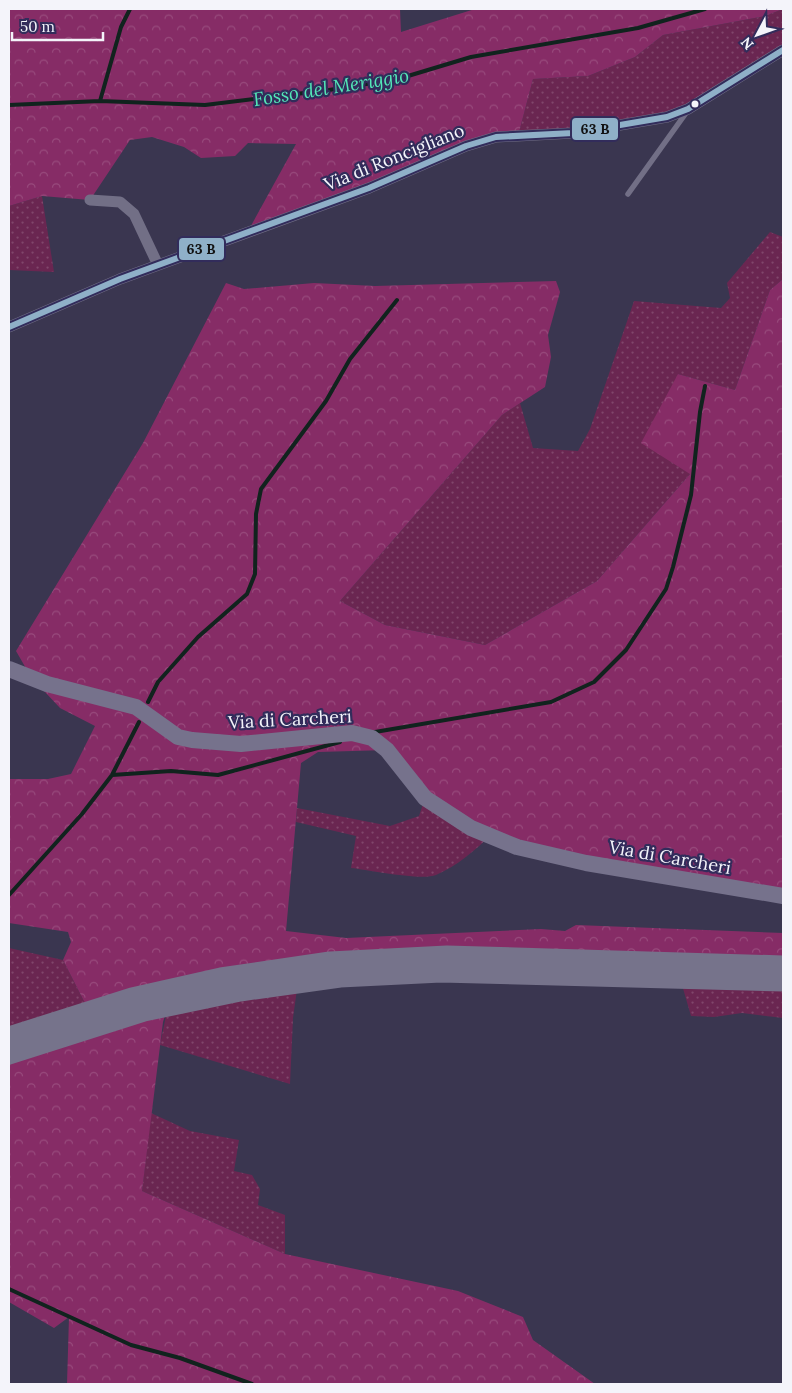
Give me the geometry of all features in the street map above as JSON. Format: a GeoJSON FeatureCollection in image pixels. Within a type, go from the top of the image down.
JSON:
{"type":"FeatureCollection","features":[{"type":"Feature","properties":{"kind":"highway"},"geometry":{"type":"LineString","coordinates":[[9,1037],[132,998],[221,978],[330,962],[447,956],[783,966]]}},
{"type":"Feature","properties":{"kind":"highway"},"geometry":{"type":"LineString","coordinates":[[9,1054],[144,1011],[240,990],[340,977],[441,972],[783,981]]}},
{"type":"Feature","properties":{"kind":"street","name":"Via di Roncigliano"},"geometry":{"type":"LineString","coordinates":[[9,328],[158,265],[369,188],[466,146],[496,137],[573,133],[667,117],[688,109],[783,50]]}},
{"type":"Feature","properties":{"kind":"street"},"geometry":{"type":"LineString","coordinates":[[90,200],[120,202],[134,214],[158,265]]}},
{"type":"Feature","properties":{"kind":"street","name":"Via di Carcheri"},"geometry":{"type":"LineString","coordinates":[[9,669],[47,684],[136,707],[178,736],[192,740],[241,744],[352,732],[372,738],[387,750],[425,798],[471,828],[517,847],[586,862],[783,896]]}},
{"type":"Feature","properties":{"kind":"lane"},"geometry":{"type":"LineString","coordinates":[[628,194],[688,109]]}},
{"type":"Feature","properties":{"kind":"shaded area"},"geometry":{"type":"Polygon","coordinates":[[[783,9],[783,50],[688,109],[518,136],[533,79],[588,76],[635,57],[663,35],[765,16],[783,9]]]}},
{"type":"Feature","properties":{"kind":"shaded area"},"geometry":{"type":"Polygon","coordinates":[[[42,196],[54,272],[9,270],[9,206],[42,196]]]}},
{"type":"Feature","properties":{"kind":"shaded area"},"geometry":{"type":"Polygon","coordinates":[[[770,232],[783,237],[783,279],[770,290],[735,390],[678,374],[690,474],[597,581],[485,645],[385,625],[340,601],[502,415],[520,403],[533,448],[578,451],[590,429],[634,301],[721,308],[730,298],[727,283],[770,232]]]}},
{"type":"Feature","properties":{"kind":"shaded area"},"geometry":{"type":"Polygon","coordinates":[[[425,798],[490,836],[458,863],[429,877],[351,868],[356,836],[296,822],[297,808],[390,826],[419,816],[425,798]]]}},
{"type":"Feature","properties":{"kind":"shaded area"},"geometry":{"type":"Polygon","coordinates":[[[9,948],[63,960],[89,1011],[9,1037],[9,948]]]}},
{"type":"Feature","properties":{"kind":"shaded area"},"geometry":{"type":"Polygon","coordinates":[[[680,978],[783,981],[783,1018],[742,1013],[714,1017],[691,1016],[680,978]]]}},
{"type":"Feature","properties":{"kind":"shaded area"},"geometry":{"type":"Polygon","coordinates":[[[298,982],[293,1018],[290,1084],[160,1045],[168,1006],[298,982]]]}},
{"type":"Feature","properties":{"kind":"shaded area"},"geometry":{"type":"Polygon","coordinates":[[[151,1113],[190,1131],[239,1140],[234,1171],[252,1175],[260,1189],[258,1205],[285,1215],[285,1254],[142,1191],[151,1113]]]}},
{"type":"Feature","properties":{"kind":"green space"},"geometry":{"type":"Polygon","coordinates":[[[9,9],[400,9],[401,32],[475,9],[783,9],[765,16],[663,35],[635,57],[588,76],[533,79],[518,136],[496,137],[247,233],[296,144],[248,143],[235,156],[201,158],[184,147],[152,137],[130,140],[90,200],[42,196],[9,206],[9,9]]]}},
{"type":"Feature","properties":{"kind":"green space"},"geometry":{"type":"Polygon","coordinates":[[[783,279],[783,896],[517,847],[425,798],[387,750],[318,752],[301,763],[286,931],[346,938],[541,929],[565,931],[576,925],[783,933],[783,966],[609,960],[89,1011],[63,960],[71,942],[68,932],[9,923],[9,779],[48,779],[71,774],[95,726],[60,708],[31,677],[16,651],[143,443],[226,283],[244,289],[314,283],[375,286],[556,281],[560,292],[548,335],[551,357],[545,387],[502,415],[340,601],[385,625],[485,645],[597,581],[690,474],[641,443],[678,374],[735,390],[770,290],[783,279]]]}},
{"type":"Feature","properties":{"kind":"green space"},"geometry":{"type":"Polygon","coordinates":[[[168,1006],[163,1022],[142,1191],[285,1254],[458,1291],[523,1317],[533,1340],[595,1384],[67,1384],[69,1317],[54,1328],[9,1302],[9,1054],[168,1006]]]}},
{"type":"Feature","properties":{"kind":"waterway"},"geometry":{"type":"LineString","coordinates":[[100,101],[121,27],[130,9]]}},
{"type":"Feature","properties":{"kind":"waterway","name":"Fosso del Meriggio"},"geometry":{"type":"LineString","coordinates":[[9,105],[100,101],[205,105],[329,90],[398,79],[471,57],[638,28],[705,9]]}},
{"type":"Feature","properties":{"kind":"waterway"},"geometry":{"type":"LineString","coordinates":[[148,702],[158,682],[198,637],[247,594],[255,574],[256,514],[261,489],[326,401],[350,359],[397,300]]}},
{"type":"Feature","properties":{"kind":"waterway"},"geometry":{"type":"LineString","coordinates":[[375,732],[551,702],[594,682],[626,650],[666,589],[673,567],[691,495],[700,412],[705,386]]}},
{"type":"Feature","properties":{"kind":"waterway"},"geometry":{"type":"LineString","coordinates":[[9,895],[82,814],[112,775],[139,722]]}},
{"type":"Feature","properties":{"kind":"waterway"},"geometry":{"type":"LineString","coordinates":[[112,775],[171,771],[218,775],[340,742]]}},
{"type":"Feature","properties":{"kind":"waterway"},"geometry":{"type":"LineString","coordinates":[[9,1289],[131,1345],[180,1358],[252,1384]]}},
{"type":"Feature","properties":{"kind":"transit line"},"geometry":{"type":"LineString","coordinates":[[9,327],[120,279],[369,188],[466,146],[496,137],[573,133],[667,117],[688,109],[783,50]]}}]}
